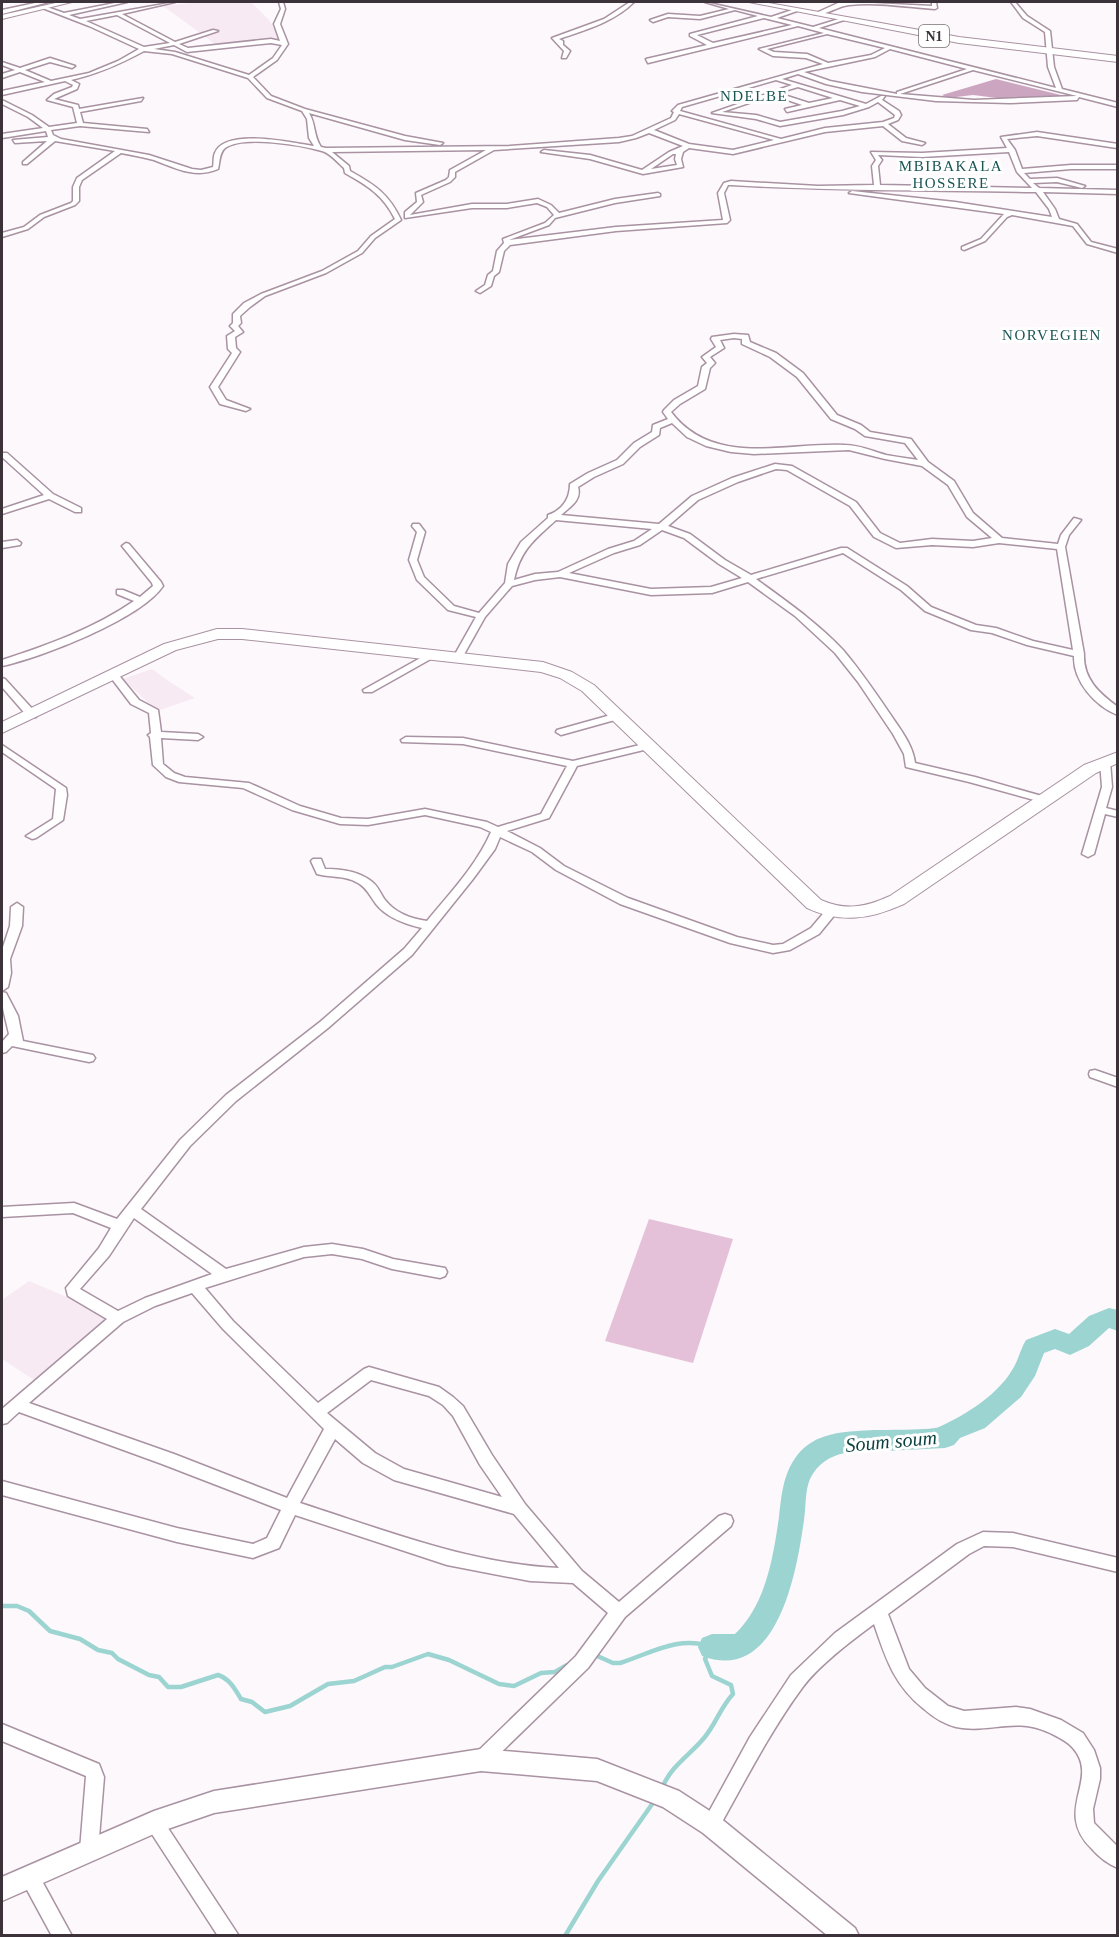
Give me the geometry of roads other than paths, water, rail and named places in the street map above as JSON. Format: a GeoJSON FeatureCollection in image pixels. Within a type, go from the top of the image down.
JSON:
{"type":"FeatureCollection","features":[{"type":"Feature","properties":{"kind":"main road"},"geometry":{"type":"LineString","coordinates":[[2,17],[43,4],[68,2]]}},
{"type":"Feature","properties":{"kind":"main road","name":"N1"},"geometry":{"type":"LineString","coordinates":[[753,2],[948,39],[1118,59]]}},
{"type":"Feature","properties":{"kind":"main road"},"geometry":{"type":"LineString","coordinates":[[2,728],[170,647],[217,634],[242,634],[525,664],[566,675],[588,688],[814,904],[831,912],[861,914],[897,900],[1045,800],[1111,759]]}},
{"type":"Feature","properties":{"kind":"street"},"geometry":{"type":"LineString","coordinates":[[28,2],[43,4],[143,49],[172,53],[250,77],[269,97],[304,110],[326,113],[378,131],[436,143],[590,157],[643,172],[681,166],[678,159],[680,152]]}},
{"type":"Feature","properties":{"kind":"street"},"geometry":{"type":"LineString","coordinates":[[64,15],[125,2]]}},
{"type":"Feature","properties":{"kind":"street"},"geometry":{"type":"LineString","coordinates":[[80,21],[173,2]]}},
{"type":"Feature","properties":{"kind":"street"},"geometry":{"type":"LineString","coordinates":[[250,77],[275,60],[285,45],[277,24],[283,9],[281,2]]}},
{"type":"Feature","properties":{"kind":"street"},"geometry":{"type":"LineString","coordinates":[[564,57],[567,51],[560,45],[561,42],[554,39],[598,22],[632,2]]}},
{"type":"Feature","properties":{"kind":"street"},"geometry":{"type":"LineString","coordinates":[[707,2],[1118,105]]}},
{"type":"Feature","properties":{"kind":"street"},"geometry":{"type":"LineString","coordinates":[[816,14],[840,4],[864,2],[935,8],[934,2]]}},
{"type":"Feature","properties":{"kind":"street"},"geometry":{"type":"LineString","coordinates":[[1013,2],[1025,17],[1047,31],[1051,67],[1060,91]]}},
{"type":"Feature","properties":{"kind":"street"},"geometry":{"type":"LineString","coordinates":[[2,12],[43,4]]}},
{"type":"Feature","properties":{"kind":"street"},"geometry":{"type":"LineString","coordinates":[[653,20],[668,15],[700,18],[735,9]]}},
{"type":"Feature","properties":{"kind":"street"},"geometry":{"type":"LineString","coordinates":[[712,45],[693,34],[795,10]]}},
{"type":"Feature","properties":{"kind":"street"},"geometry":{"type":"LineString","coordinates":[[117,13],[174,44],[191,50],[271,41],[283,42]]}},
{"type":"Feature","properties":{"kind":"street"},"geometry":{"type":"LineString","coordinates":[[814,29],[842,19]]}},
{"type":"Feature","properties":{"kind":"street"},"geometry":{"type":"LineString","coordinates":[[650,62],[648,60],[798,25]]}},
{"type":"Feature","properties":{"kind":"street"},"geometry":{"type":"LineString","coordinates":[[2,93],[96,72],[143,49],[174,44],[215,31]]}},
{"type":"Feature","properties":{"kind":"street"},"geometry":{"type":"LineString","coordinates":[[827,64],[807,56],[773,54],[762,49],[829,33]]}},
{"type":"Feature","properties":{"kind":"street"},"geometry":{"type":"LineString","coordinates":[[759,34],[780,44]]}},
{"type":"Feature","properties":{"kind":"street"},"geometry":{"type":"LineString","coordinates":[[172,53],[186,49]]}},
{"type":"Feature","properties":{"kind":"street"},"geometry":{"type":"LineString","coordinates":[[408,217],[407,213],[420,202],[418,194],[448,181],[452,177],[452,171],[486,151],[619,140],[651,132],[673,119],[675,111],[680,106],[827,64],[870,57],[888,49]]}},
{"type":"Feature","properties":{"kind":"street"},"geometry":{"type":"LineString","coordinates":[[2,76],[50,60],[72,66]]}},
{"type":"Feature","properties":{"kind":"street"},"geometry":{"type":"LineString","coordinates":[[4,65],[52,83]]}},
{"type":"Feature","properties":{"kind":"street"},"geometry":{"type":"LineString","coordinates":[[715,113],[753,117],[780,124],[843,113],[899,94],[900,91],[971,69]]}},
{"type":"Feature","properties":{"kind":"street"},"geometry":{"type":"LineString","coordinates":[[798,72],[836,84],[899,94],[967,101],[1042,101],[1087,97]]}},
{"type":"Feature","properties":{"kind":"street"},"geometry":{"type":"LineString","coordinates":[[777,78],[867,106]]}},
{"type":"Feature","properties":{"kind":"street"},"geometry":{"type":"LineString","coordinates":[[67,80],[76,84],[75,88],[56,95],[50,100],[71,104],[78,111],[80,124]]}},
{"type":"Feature","properties":{"kind":"street"},"geometry":{"type":"LineString","coordinates":[[700,117],[798,85]]}},
{"type":"Feature","properties":{"kind":"street"},"geometry":{"type":"LineString","coordinates":[[772,93],[808,105]]}},
{"type":"Feature","properties":{"kind":"street"},"geometry":{"type":"LineString","coordinates":[[787,110],[840,98]]}},
{"type":"Feature","properties":{"kind":"street"},"geometry":{"type":"LineString","coordinates":[[78,111],[141,99]]}},
{"type":"Feature","properties":{"kind":"street"},"geometry":{"type":"LineString","coordinates":[[651,132],[688,146],[733,152],[825,130],[884,124],[896,119],[898,115],[893,108],[879,100]]}},
{"type":"Feature","properties":{"kind":"street"},"geometry":{"type":"LineString","coordinates":[[2,102],[30,116],[48,129],[53,139]]}},
{"type":"Feature","properties":{"kind":"street"},"geometry":{"type":"LineString","coordinates":[[304,110],[310,118],[312,138],[322,149],[348,168],[347,172],[376,188],[386,202],[392,205],[398,220]]}},
{"type":"Feature","properties":{"kind":"street"},"geometry":{"type":"LineString","coordinates":[[675,111],[784,141]]}},
{"type":"Feature","properties":{"kind":"street"},"geometry":{"type":"LineString","coordinates":[[2,139],[80,124],[147,131]]}},
{"type":"Feature","properties":{"kind":"street"},"geometry":{"type":"LineString","coordinates":[[884,124],[898,138],[906,142],[922,143]]}},
{"type":"Feature","properties":{"kind":"street"},"geometry":{"type":"LineString","coordinates":[[1056,219],[1037,189],[1020,171],[1012,150],[1004,138],[1037,134],[1117,145]]}},
{"type":"Feature","properties":{"kind":"street"},"geometry":{"type":"LineString","coordinates":[[2,139],[53,139],[205,172],[216,168],[218,152],[235,141],[254,140],[322,149],[510,148]]}},
{"type":"Feature","properties":{"kind":"street"},"geometry":{"type":"LineString","coordinates":[[25,163],[53,139]]}},
{"type":"Feature","properties":{"kind":"street"},"geometry":{"type":"LineString","coordinates":[[643,172],[656,162],[688,146]]}},
{"type":"Feature","properties":{"kind":"street"},"geometry":{"type":"LineString","coordinates":[[877,187],[875,166],[879,160],[873,153],[922,155],[1012,150]]}},
{"type":"Feature","properties":{"kind":"street"},"geometry":{"type":"LineString","coordinates":[[2,235],[26,228],[42,216],[73,204],[76,201],[78,179],[119,152]]}},
{"type":"Feature","properties":{"kind":"street"},"geometry":{"type":"LineString","coordinates":[[1020,171],[1071,167],[1118,167]]}},
{"type":"Feature","properties":{"kind":"street"},"geometry":{"type":"LineString","coordinates":[[1029,181],[1065,182],[1101,192]]}},
{"type":"Feature","properties":{"kind":"street"},"geometry":{"type":"LineString","coordinates":[[480,291],[488,286],[491,275],[496,272],[502,247],[508,243],[599,231],[725,222],[727,219],[721,193],[726,184],[731,183],[822,188],[877,187],[985,195],[1037,189],[1118,192]]}},
{"type":"Feature","properties":{"kind":"street"},"geometry":{"type":"LineString","coordinates":[[822,188],[1056,219],[1075,225],[1089,243],[1118,251]]}},
{"type":"Feature","properties":{"kind":"street"},"geometry":{"type":"LineString","coordinates":[[508,243],[505,240],[508,238],[547,224],[550,219],[558,216],[615,201],[658,195]]}},
{"type":"Feature","properties":{"kind":"street"},"geometry":{"type":"LineString","coordinates":[[985,195],[993,211]]}},
{"type":"Feature","properties":{"kind":"street"},"geometry":{"type":"LineString","coordinates":[[246,409],[223,402],[214,387],[236,352],[232,349],[231,336],[239,332],[234,326],[237,324],[236,316],[247,305],[263,295],[324,272],[360,252],[373,237],[398,220],[408,217],[472,206],[507,206],[538,201],[549,206],[558,216]]}},
{"type":"Feature","properties":{"kind":"street"},"geometry":{"type":"LineString","coordinates":[[964,248],[979,243],[1011,213]]}},
{"type":"Feature","properties":{"kind":"street"},"geometry":{"type":"LineString","coordinates":[[925,464],[907,459],[888,458],[847,447],[754,452],[722,447],[681,430],[667,412],[677,402],[702,387],[705,368],[711,363],[706,357],[720,348],[716,339],[745,337],[747,340],[745,342],[773,355],[800,375],[834,417],[868,434],[908,441],[925,464],[951,483],[970,515],[999,540]]}},
{"type":"Feature","properties":{"kind":"street"},"geometry":{"type":"LineString","coordinates":[[459,656],[481,616],[509,584],[513,564],[524,544],[551,517],[566,508],[575,497],[573,486],[620,462],[637,445],[656,433],[656,428],[673,420]]}},
{"type":"Feature","properties":{"kind":"street"},"geometry":{"type":"LineString","coordinates":[[4,455],[50,496],[78,510]]}},
{"type":"Feature","properties":{"kind":"street"},"geometry":{"type":"LineString","coordinates":[[509,584],[560,574],[611,550],[637,543],[662,527],[681,508],[705,492],[782,466],[853,504],[877,535],[899,546],[932,542],[973,544],[999,540],[1061,547]]}},
{"type":"Feature","properties":{"kind":"street"},"geometry":{"type":"LineString","coordinates":[[2,512],[50,496]]}},
{"type":"Feature","properties":{"kind":"street"},"geometry":{"type":"LineString","coordinates":[[551,517],[636,523],[662,527],[687,536],[798,614],[838,651],[862,680],[898,734],[909,754],[910,765],[1045,800]]}},
{"type":"Feature","properties":{"kind":"street"},"geometry":{"type":"LineString","coordinates":[[1077,520],[1065,535],[1061,547],[1079,654],[1078,660],[1086,683],[1093,693],[1118,712]]}},
{"type":"Feature","properties":{"kind":"street"},"geometry":{"type":"LineString","coordinates":[[416,526],[421,532],[413,560],[420,578],[438,598],[451,608],[481,616]]}},
{"type":"Feature","properties":{"kind":"street"},"geometry":{"type":"LineString","coordinates":[[2,545],[17,543]]}},
{"type":"Feature","properties":{"kind":"street"},"geometry":{"type":"LineString","coordinates":[[2,663],[58,646],[93,630],[141,601],[158,586],[126,546]]}},
{"type":"Feature","properties":{"kind":"street"},"geometry":{"type":"LineString","coordinates":[[560,574],[662,593],[712,590],[844,550],[904,588],[928,609],[974,628],[993,630],[1030,644],[1079,654]]}},
{"type":"Feature","properties":{"kind":"street"},"geometry":{"type":"LineString","coordinates":[[120,592],[141,601]]}},
{"type":"Feature","properties":{"kind":"street"},"geometry":{"type":"LineString","coordinates":[[368,690],[433,654]]}},
{"type":"Feature","properties":{"kind":"street"},"geometry":{"type":"LineString","coordinates":[[114,675],[135,702],[154,712],[156,719],[153,735],[158,765],[170,775],[183,780],[245,785],[296,808],[340,821],[368,822],[424,812],[483,825],[536,850],[560,868],[624,901],[744,942],[773,949],[786,947],[815,931],[831,912]]}},
{"type":"Feature","properties":{"kind":"street"},"geometry":{"type":"LineString","coordinates":[[2,681],[32,715]]}},
{"type":"Feature","properties":{"kind":"street"},"geometry":{"type":"LineString","coordinates":[[561,732],[618,716]]}},
{"type":"Feature","properties":{"kind":"street"},"geometry":{"type":"LineString","coordinates":[[153,735],[198,737]]}},
{"type":"Feature","properties":{"kind":"street"},"geometry":{"type":"LineString","coordinates":[[406,740],[463,741],[573,764],[648,746]]}},
{"type":"Feature","properties":{"kind":"street"},"geometry":{"type":"LineString","coordinates":[[2,748],[61,788],[58,820],[32,836]]}},
{"type":"Feature","properties":{"kind":"street"},"geometry":{"type":"LineString","coordinates":[[1088,854],[1102,810],[1111,759]]}},
{"type":"Feature","properties":{"kind":"street"},"geometry":{"type":"LineString","coordinates":[[118,1318],[73,1292],[72,1288],[104,1252],[120,1226],[185,1143],[231,1098],[367,989],[408,952],[489,849],[497,831],[545,816],[573,764]]}},
{"type":"Feature","properties":{"kind":"street"},"geometry":{"type":"LineString","coordinates":[[1102,810],[1118,814]]}},
{"type":"Feature","properties":{"kind":"street"},"geometry":{"type":"LineString","coordinates":[[317,861],[321,872],[345,873],[358,878],[376,890],[384,907],[417,924],[430,925]]}},
{"type":"Feature","properties":{"kind":"street"},"geometry":{"type":"LineString","coordinates":[[2,987],[5,973],[3,959],[15,926],[17,907]]}},
{"type":"Feature","properties":{"kind":"street"},"geometry":{"type":"LineString","coordinates":[[2,996],[12,1016],[17,1044],[88,1058]]}},
{"type":"Feature","properties":{"kind":"street"},"geometry":{"type":"LineString","coordinates":[[2,1048],[15,1036]]}},
{"type":"Feature","properties":{"kind":"street"},"geometry":{"type":"LineString","coordinates":[[1095,1074],[1118,1083]]}},
{"type":"Feature","properties":{"kind":"street"},"geometry":{"type":"LineString","coordinates":[[2,1212],[75,1208],[120,1226]]}},
{"type":"Feature","properties":{"kind":"street"},"geometry":{"type":"LineString","coordinates":[[132,1210],[224,1275]]}},
{"type":"Feature","properties":{"kind":"street"},"geometry":{"type":"LineString","coordinates":[[2,1419],[118,1318],[150,1302],[194,1285],[304,1252],[332,1249],[363,1254],[392,1264],[440,1272]]}},
{"type":"Feature","properties":{"kind":"street"},"geometry":{"type":"LineString","coordinates":[[194,1285],[228,1325],[333,1428],[369,1458],[400,1475],[519,1509]]}},
{"type":"Feature","properties":{"kind":"street"},"geometry":{"type":"LineString","coordinates":[[317,1412],[369,1373],[434,1391],[458,1411],[486,1460],[519,1509],[576,1576],[619,1612]]}},
{"type":"Feature","properties":{"kind":"street"},"geometry":{"type":"LineString","coordinates":[[17,1406],[168,1459],[291,1507],[447,1558],[530,1574],[576,1576]]}},
{"type":"Feature","properties":{"kind":"street"},"geometry":{"type":"LineString","coordinates":[[2,1488],[177,1535],[253,1551],[273,1543],[308,1471],[333,1428]]}},
{"type":"Feature","properties":{"kind":"street"},"geometry":{"type":"LineString","coordinates":[[481,1761],[582,1662],[619,1612],[725,1521]]}},
{"type":"Feature","properties":{"kind":"street"},"geometry":{"type":"LineString","coordinates":[[711,1825],[756,1743],[797,1681],[841,1639],[963,1550],[983,1539],[1013,1540],[1118,1565]]}},
{"type":"Feature","properties":{"kind":"street"},"geometry":{"type":"LineString","coordinates":[[878,1611],[903,1675],[928,1702],[954,1718],[1024,1716],[1062,1729],[1080,1742],[1090,1762],[1092,1784],[1084,1805],[1085,1825],[1101,1847],[1118,1859]]}},
{"type":"Feature","properties":{"kind":"street"},"geometry":{"type":"LineString","coordinates":[[2,1733],[93,1770],[95,1777],[89,1850]]}},
{"type":"Feature","properties":{"kind":"street"},"geometry":{"type":"LineString","coordinates":[[2,1889],[154,1822],[214,1802],[481,1761],[597,1770],[671,1799],[711,1825],[847,1935]]}},
{"type":"Feature","properties":{"kind":"street"},"geometry":{"type":"LineString","coordinates":[[154,1822],[230,1935]]}},
{"type":"Feature","properties":{"kind":"street"},"geometry":{"type":"LineString","coordinates":[[29,1877],[63,1935]]}},
{"type":"Feature","properties":{"kind":"waterway","name":"Soum soum"},"geometry":{"type":"LineString","coordinates":[[712,1647],[732,1647],[744,1643],[756,1631],[767,1614],[782,1568],[796,1480],[801,1470],[815,1454],[823,1448],[845,1442],[945,1437],[951,1431],[976,1421],[1012,1390],[1026,1369],[1034,1347],[1055,1339],[1070,1345],[1076,1343],[1098,1323],[1109,1317],[1118,1322]]}},
{"type":"Feature","properties":{"kind":"waterway"},"geometry":{"type":"LineString","coordinates":[[2,1606],[17,1606],[29,1611],[50,1631],[80,1639],[98,1650],[112,1653],[118,1659],[149,1675],[159,1677],[168,1687],[181,1687],[218,1675],[229,1682],[241,1699],[252,1702],[265,1712],[290,1706],[328,1684],[354,1681],[385,1667],[392,1667],[428,1654],[449,1660],[499,1684],[514,1686],[541,1673],[555,1672],[567,1665]]}},
{"type":"Feature","properties":{"kind":"waterway"},"geometry":{"type":"LineString","coordinates":[[595,1655],[613,1663],[620,1663],[676,1644],[688,1643],[712,1647],[705,1659],[712,1676],[731,1685],[733,1694],[708,1733],[676,1766],[663,1786]]}},
{"type":"Feature","properties":{"kind":"waterway"},"geometry":{"type":"LineString","coordinates":[[565,1936],[598,1881],[655,1800]]}},
{"type":"Feature","properties":{"kind":"district","name":"NDELBE"},"geometry":{"type":"Point","coordinates":[754,96]}},
{"type":"Feature","properties":{"kind":"district","name":"MBIBAKALA HOSSERE"},"geometry":{"type":"Point","coordinates":[951,174]}},
{"type":"Feature","properties":{"kind":"district","name":"NORVEGIEN"},"geometry":{"type":"Point","coordinates":[1052,335]}}]}
